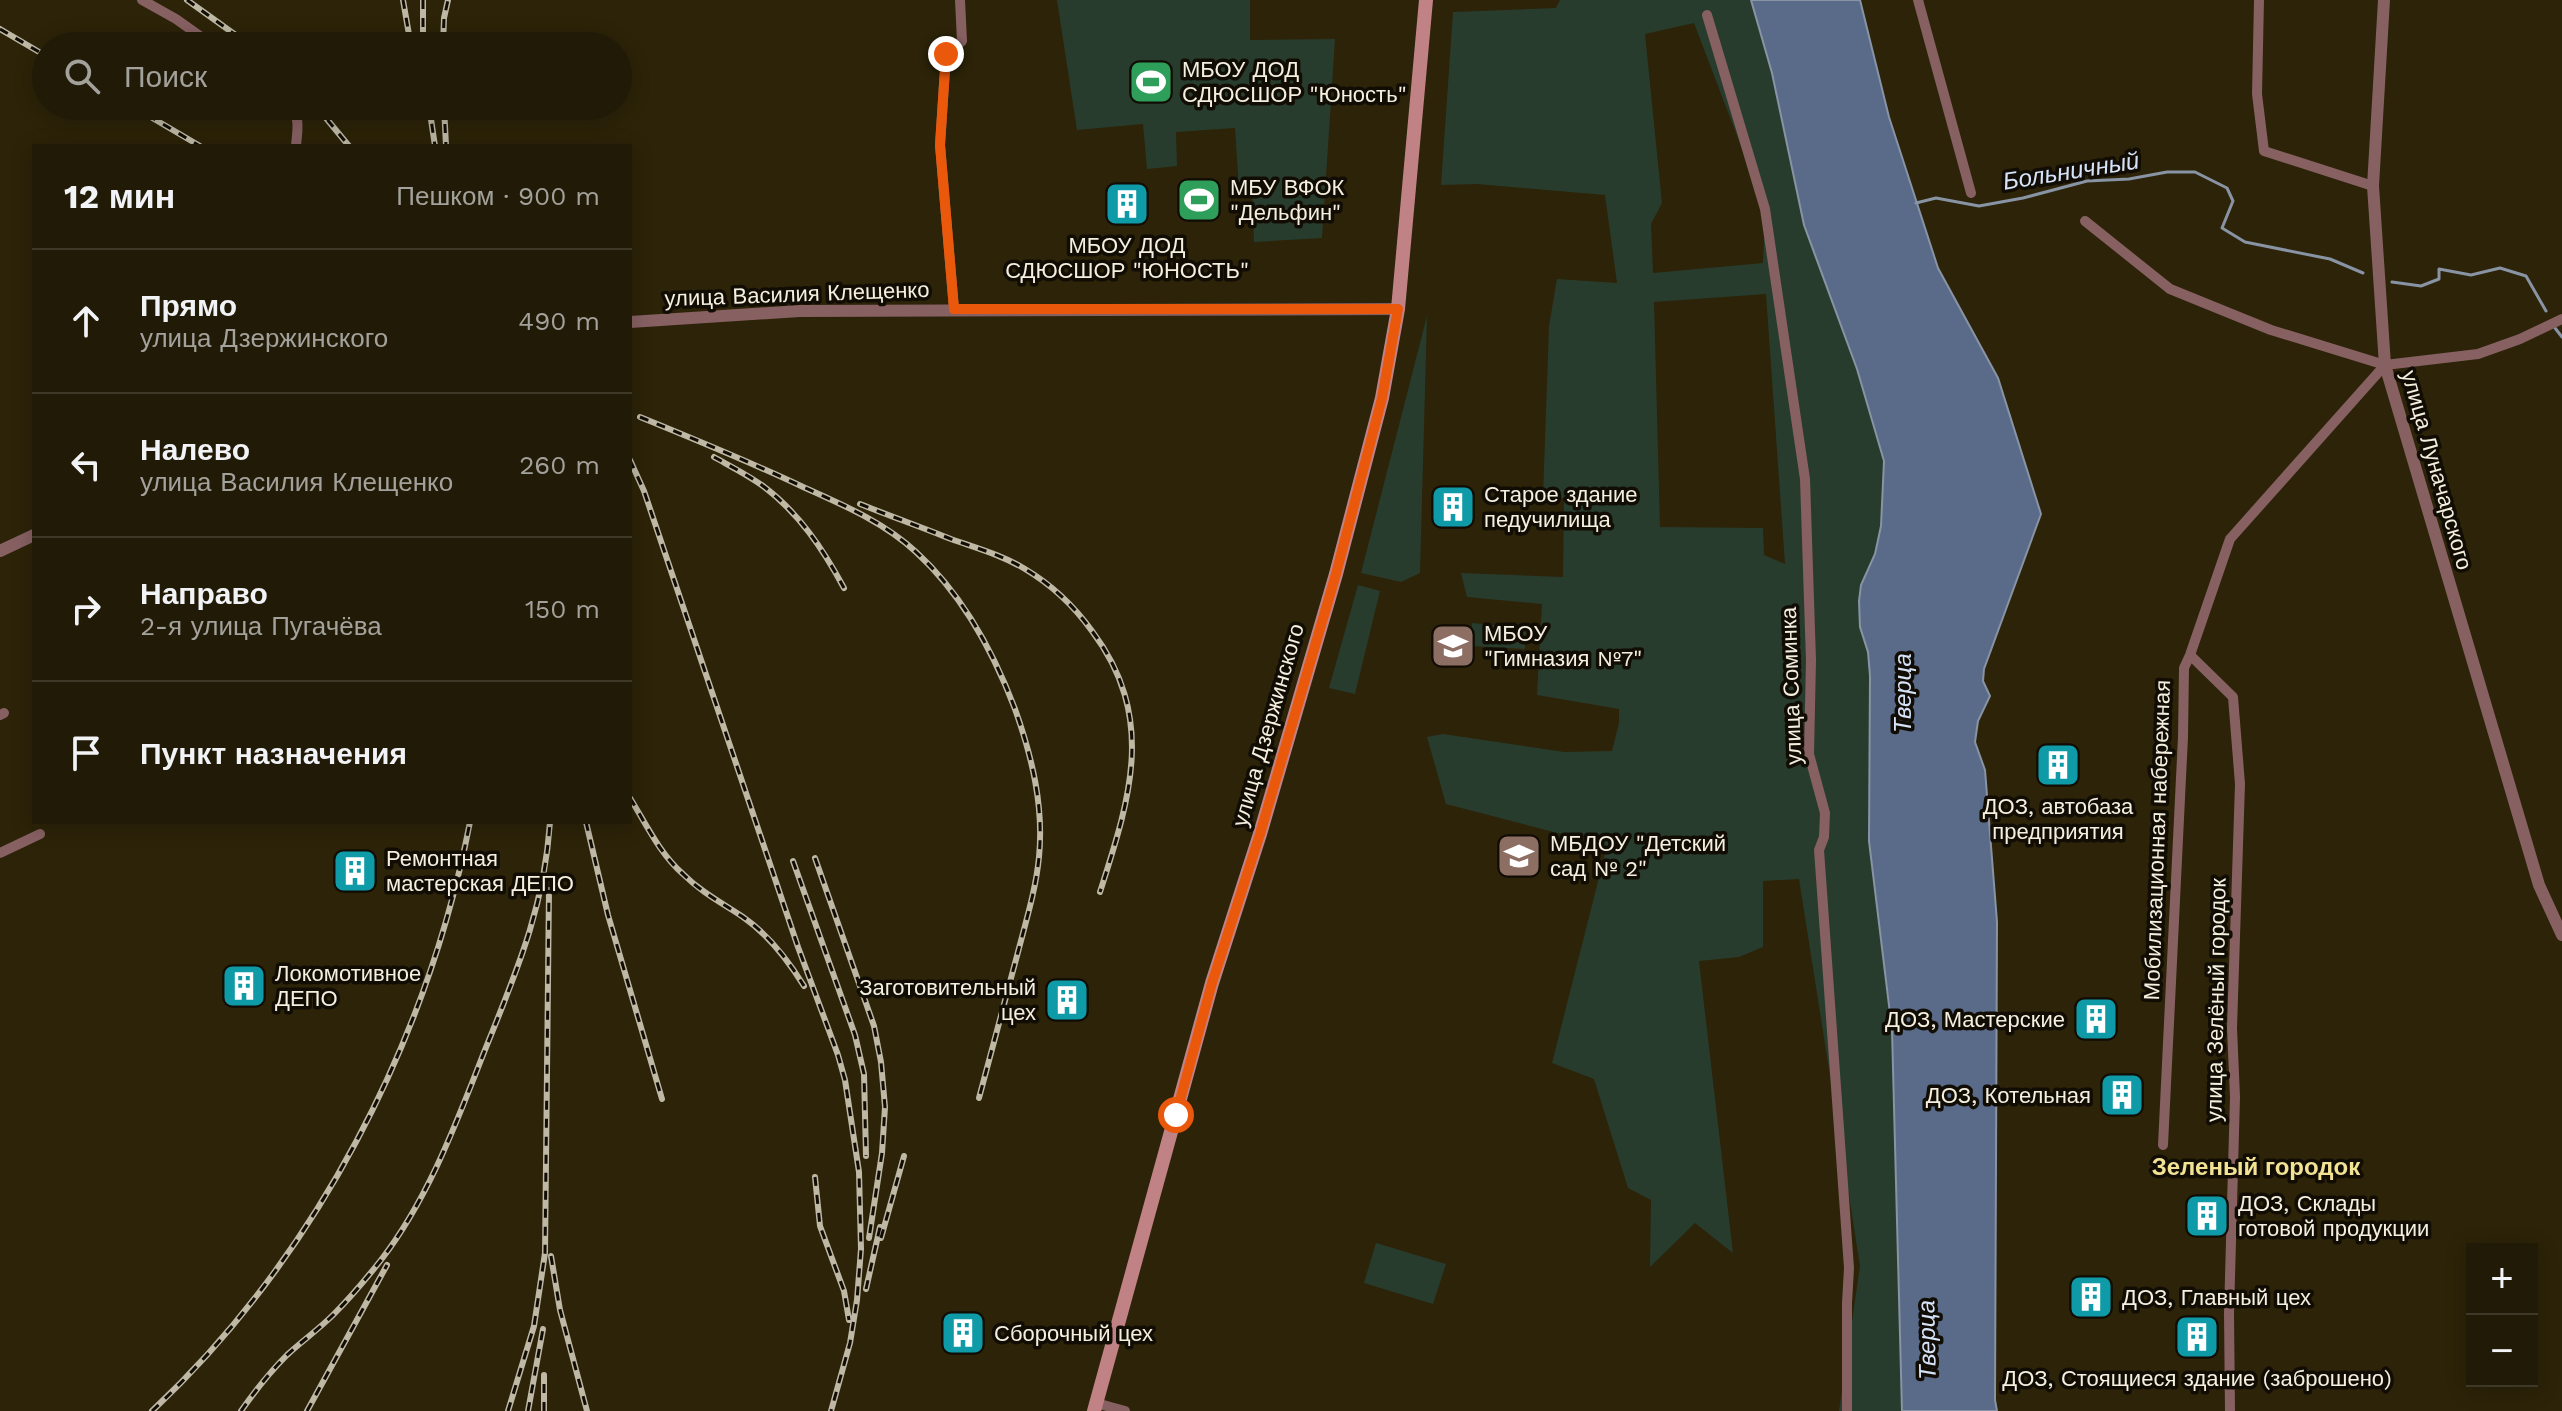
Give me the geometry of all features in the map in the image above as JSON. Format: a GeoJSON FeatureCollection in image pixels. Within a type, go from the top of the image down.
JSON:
{"type":"FeatureCollection","features":[{"type":"Feature","properties":{"kind":"main road","name":"улица Дзержинского"},"geometry":{"type":"LineString","coordinates":[[1095,1407],[1212,983],[1260,834],[1336,574],[1382,398],[1398,309],[1426,0]]}},
{"type":"Feature","properties":{"kind":"street"},"geometry":{"type":"LineString","coordinates":[[142,0],[194,32]]}},
{"type":"Feature","properties":{"kind":"street"},"geometry":{"type":"LineString","coordinates":[[954,309],[940,145],[946,54],[962,41],[960,0]]}},
{"type":"Feature","properties":{"kind":"street"},"geometry":{"type":"LineString","coordinates":[[1918,0],[1971,193]]}},
{"type":"Feature","properties":{"kind":"street"},"geometry":{"type":"LineString","coordinates":[[2259,0],[2257,94],[2264,151],[2373,186]]}},
{"type":"Feature","properties":{"kind":"street","name":"улица Луначарского"},"geometry":{"type":"LineString","coordinates":[[2384,0],[2373,186],[2385,365],[2539,885],[2562,935]]}},
{"type":"Feature","properties":{"kind":"street","name":"улица Соминка"},"geometry":{"type":"LineString","coordinates":[[1707,15],[1765,209],[1805,479],[1811,660],[1809,754],[1825,813],[1824,837],[1819,850],[1849,1268],[1847,1411]]}},
{"type":"Feature","properties":{"kind":"street"},"geometry":{"type":"LineString","coordinates":[[296,144],[297,120]]}},
{"type":"Feature","properties":{"kind":"street"},"geometry":{"type":"LineString","coordinates":[[2085,221],[2170,289],[2271,330],[2385,365],[2478,354],[2562,319]]}},
{"type":"Feature","properties":{"kind":"street","name":"улица Василия Клещенко"},"geometry":{"type":"LineString","coordinates":[[632,322],[800,311],[1398,309]]}},
{"type":"Feature","properties":{"kind":"street","name":"Мобилизационная набережная"},"geometry":{"type":"LineString","coordinates":[[2163,1145],[2184,668],[2230,539],[2385,365]]}},
{"type":"Feature","properties":{"kind":"street"},"geometry":{"type":"LineString","coordinates":[[0,551],[32,536]]}},
{"type":"Feature","properties":{"kind":"street","name":"улица Зелёный городок"},"geometry":{"type":"LineString","coordinates":[[2190,655],[2233,697],[2240,784],[2232,1028],[2235,1097],[2229,1313],[2230,1411]]}},
{"type":"Feature","properties":{"kind":"street"},"geometry":{"type":"LineString","coordinates":[[0,853],[40,834]]}},
{"type":"Feature","properties":{"kind":"street"},"geometry":{"type":"LineString","coordinates":[[1095,1407],[1125,1411]]}},
{"type":"Feature","properties":{"kind":"green space"},"geometry":{"type":"Polygon","coordinates":[[[1057,0],[1250,0],[1250,40],[1335,39],[1322,238],[1254,242],[1252,190],[1239,190],[1235,128],[1176,132],[1177,166],[1147,169],[1143,124],[1077,130],[1057,0]]]}},
{"type":"Feature","properties":{"kind":"green space"},"geometry":{"type":"Polygon","coordinates":[[[1560,0],[1751,0],[1772,73],[1804,225],[1857,369],[1884,461],[1881,526],[1875,554],[1861,585],[1860,627],[1868,652],[1870,676],[1869,841],[1892,1030],[1902,1411],[1839,1411],[1860,1266],[1799,879],[1763,881],[1763,947],[1739,957],[1699,961],[1733,1253],[1695,1223],[1650,1267],[1651,1200],[1628,1188],[1594,1079],[1552,1063],[1607,846],[1446,804],[1427,737],[1443,734],[1564,752],[1612,751],[1619,723],[1619,709],[1537,695],[1542,604],[1467,597],[1461,573],[1563,577],[1564,498],[1543,496],[1549,326],[1557,279],[1617,283],[1605,195],[1477,184],[1441,185],[1453,12],[1556,8],[1560,0]],[[1694,23],[1645,34],[1662,203],[1651,224],[1653,273],[1763,263],[1765,209],[1694,23]],[[1766,294],[1654,302],[1660,527],[1763,528],[1764,555],[1785,564],[1766,294]]]}},
{"type":"Feature","properties":{"kind":"green space"},"geometry":{"type":"Polygon","coordinates":[[[1427,316],[1420,573],[1401,582],[1361,573],[1427,316]]]}},
{"type":"Feature","properties":{"kind":"green space"},"geometry":{"type":"Polygon","coordinates":[[[1358,585],[1380,591],[1355,694],[1329,688],[1358,585]]]}},
{"type":"Feature","properties":{"kind":"green space"},"geometry":{"type":"Polygon","coordinates":[[[1472,623],[1526,628],[1525,649],[1471,646],[1472,623]]]}},
{"type":"Feature","properties":{"kind":"green space"},"geometry":{"type":"Polygon","coordinates":[[[1376,1243],[1446,1264],[1433,1304],[1364,1283],[1376,1243]]]}},
{"type":"Feature","properties":{"kind":"water","name":"Тверца"},"geometry":{"type":"Polygon","coordinates":[[[1751,0],[1860,0],[1889,117],[1938,268],[1998,378],[2041,514],[1984,669],[1983,681],[1990,696],[1978,721],[1975,742],[1985,770],[1997,922],[1997,1411],[1902,1411],[1892,1030],[1869,841],[1870,676],[1868,652],[1860,627],[1859,601],[1861,585],[1875,554],[1881,526],[1884,461],[1857,369],[1804,225],[1772,73],[1751,0]]]}},
{"type":"Feature","properties":{"kind":"waterway","name":"Больничный"},"geometry":{"type":"LineString","coordinates":[[1916,203],[1936,198],[1979,206],[2087,181],[2195,172],[2227,188],[2233,201],[2222,228],[2245,242],[2330,259],[2363,273]]}},
{"type":"Feature","properties":{"kind":"waterway","name":"Больничный"},"geometry":{"type":"LineString","coordinates":[[2392,282],[2421,286],[2439,279],[2439,269],[2471,275],[2500,268],[2526,276],[2546,311]]}},
{"type":"Feature","properties":{"kind":"waterway","name":"Больничный"},"geometry":{"type":"LineString","coordinates":[[2555,328],[2562,337]]}},
{"type":"Feature","properties":{"kind":"railway"},"geometry":{"type":"LineString","coordinates":[[187,0],[232,32]]}},
{"type":"Feature","properties":{"kind":"railway"},"geometry":{"type":"LineString","coordinates":[[403,0],[409,32]]}},
{"type":"Feature","properties":{"kind":"railway"},"geometry":{"type":"LineString","coordinates":[[423,0],[423,32]]}},
{"type":"Feature","properties":{"kind":"railway"},"geometry":{"type":"LineString","coordinates":[[444,32],[448,0]]}},
{"type":"Feature","properties":{"kind":"railway"},"geometry":{"type":"LineString","coordinates":[[0,29],[32,48]]}},
{"type":"Feature","properties":{"kind":"railway"},"geometry":{"type":"LineString","coordinates":[[156,120],[197,144]]}},
{"type":"Feature","properties":{"kind":"railway"},"geometry":{"type":"LineString","coordinates":[[328,120],[347,144]]}},
{"type":"Feature","properties":{"kind":"railway"},"geometry":{"type":"LineString","coordinates":[[431,120],[435,144]]}},
{"type":"Feature","properties":{"kind":"railway"},"geometry":{"type":"LineString","coordinates":[[445,120],[446,144]]}},
{"type":"Feature","properties":{"kind":"railway"},"geometry":{"type":"LineString","coordinates":[[640,417],[862,514],[904,541],[948,586],[997,666],[1027,745],[1038,800],[1040,838],[1038,869],[1030,905],[979,1098]]}},
{"type":"Feature","properties":{"kind":"railway"},"geometry":{"type":"LineString","coordinates":[[714,457],[757,482],[788,508],[819,546],[844,588]]}},
{"type":"Feature","properties":{"kind":"railway"},"geometry":{"type":"LineString","coordinates":[[632,464],[644,491],[845,1080],[859,1172],[861,1249],[850,1343],[831,1411]]}},
{"type":"Feature","properties":{"kind":"railway"},"geometry":{"type":"LineString","coordinates":[[860,504],[998,556],[1035,575],[1078,613],[1112,663],[1125,695],[1131,727],[1132,759],[1121,824],[1100,892]]}},
{"type":"Feature","properties":{"kind":"railway"},"geometry":{"type":"LineString","coordinates":[[632,801],[675,866],[770,940],[804,986]]}},
{"type":"Feature","properties":{"kind":"railway"},"geometry":{"type":"LineString","coordinates":[[152,1411],[211,1350],[265,1285],[313,1215],[356,1141],[394,1064],[425,985],[451,904],[470,824]]}},
{"type":"Feature","properties":{"kind":"railway"},"geometry":{"type":"LineString","coordinates":[[241,1411],[281,1361],[333,1315],[370,1274],[426,1189],[526,944],[547,855],[550,824]]}},
{"type":"Feature","properties":{"kind":"railway"},"geometry":{"type":"LineString","coordinates":[[586,824],[608,915],[662,1099]]}},
{"type":"Feature","properties":{"kind":"railway"},"geometry":{"type":"LineString","coordinates":[[815,858],[874,1026],[881,1062],[885,1107],[882,1153],[869,1238]]}},
{"type":"Feature","properties":{"kind":"railway"},"geometry":{"type":"LineString","coordinates":[[793,861],[855,1035],[864,1074],[866,1156]]}},
{"type":"Feature","properties":{"kind":"railway"},"geometry":{"type":"LineString","coordinates":[[508,1411],[534,1326],[545,1253],[549,890]]}},
{"type":"Feature","properties":{"kind":"railway"},"geometry":{"type":"LineString","coordinates":[[881,1238],[904,1156]]}},
{"type":"Feature","properties":{"kind":"railway"},"geometry":{"type":"LineString","coordinates":[[815,1177],[820,1226],[844,1291],[849,1320]]}},
{"type":"Feature","properties":{"kind":"railway"},"geometry":{"type":"LineString","coordinates":[[866,1289],[880,1227]]}},
{"type":"Feature","properties":{"kind":"railway"},"geometry":{"type":"LineString","coordinates":[[551,1256],[560,1310],[587,1411]]}},
{"type":"Feature","properties":{"kind":"railway"},"geometry":{"type":"LineString","coordinates":[[307,1411],[387,1265]]}},
{"type":"Feature","properties":{"kind":"railway"},"geometry":{"type":"LineString","coordinates":[[528,1411],[543,1329]]}},
{"type":"Feature","properties":{"kind":"railway"},"geometry":{"type":"LineString","coordinates":[[544,1375],[544,1411]]}},
{"type":"Feature","properties":{"kind":"place","name":"МБОУ ДОД СДЮСШОР \"Юность\""},"geometry":{"type":"Point","coordinates":[1151,82]}},
{"type":"Feature","properties":{"kind":"place","name":"МБУ ВФОК \"Дельфин\""},"geometry":{"type":"Point","coordinates":[1199,200]}},
{"type":"Feature","properties":{"kind":"place","name":"МБОУ ДОД СДЮСШОР \"ЮНОСТЬ\""},"geometry":{"type":"Point","coordinates":[1127,204]}},
{"type":"Feature","properties":{"kind":"place","name":"Старое здание педучилища"},"geometry":{"type":"Point","coordinates":[1453,507]}},
{"type":"Feature","properties":{"kind":"place","name":"МБОУ \"Гимназия №7\""},"geometry":{"type":"Point","coordinates":[1453,646]}},
{"type":"Feature","properties":{"kind":"place","name":"ДОЗ, автобаза предприятия"},"geometry":{"type":"Point","coordinates":[2058,765]}},
{"type":"Feature","properties":{"kind":"place","name":"МБДОУ \"Детский сад № 2\""},"geometry":{"type":"Point","coordinates":[1519,856]}},
{"type":"Feature","properties":{"kind":"place","name":"Ремонтная мастерская ДЕПО"},"geometry":{"type":"Point","coordinates":[355,871]}},
{"type":"Feature","properties":{"kind":"place","name":"Локомотивное ДЕПО"},"geometry":{"type":"Point","coordinates":[244,986]}},
{"type":"Feature","properties":{"kind":"place","name":"Заготовительный цех"},"geometry":{"type":"Point","coordinates":[1067,1000]}},
{"type":"Feature","properties":{"kind":"place","name":"ДОЗ, Мастерские"},"geometry":{"type":"Point","coordinates":[2096,1019]}},
{"type":"Feature","properties":{"kind":"place","name":"ДОЗ, Котельная"},"geometry":{"type":"Point","coordinates":[2122,1095]}},
{"type":"Feature","properties":{"kind":"place","name":"ДОЗ, Склады готовой продукции"},"geometry":{"type":"Point","coordinates":[2207,1216]}},
{"type":"Feature","properties":{"kind":"place","name":"ДОЗ, Главный цех"},"geometry":{"type":"Point","coordinates":[2091,1297]}},
{"type":"Feature","properties":{"kind":"place","name":"Сборочный цех"},"geometry":{"type":"Point","coordinates":[963,1333]}},
{"type":"Feature","properties":{"kind":"place","name":"ДОЗ, Стоящиеся здание (заброшено)"},"geometry":{"type":"Point","coordinates":[2197,1337]}},
{"type":"Feature","properties":{"kind":"district","name":"Зеленый городок"},"geometry":{"type":"Point","coordinates":[2256,1167]}},
{"type":"Feature","properties":{"kind":"route"},"geometry":{"type":"LineString","coordinates":[[946,54],[940,145],[954,309],[1398,309],[1382,398],[1336,574],[1260,834],[1212,983],[1176,1115]]}}]}
